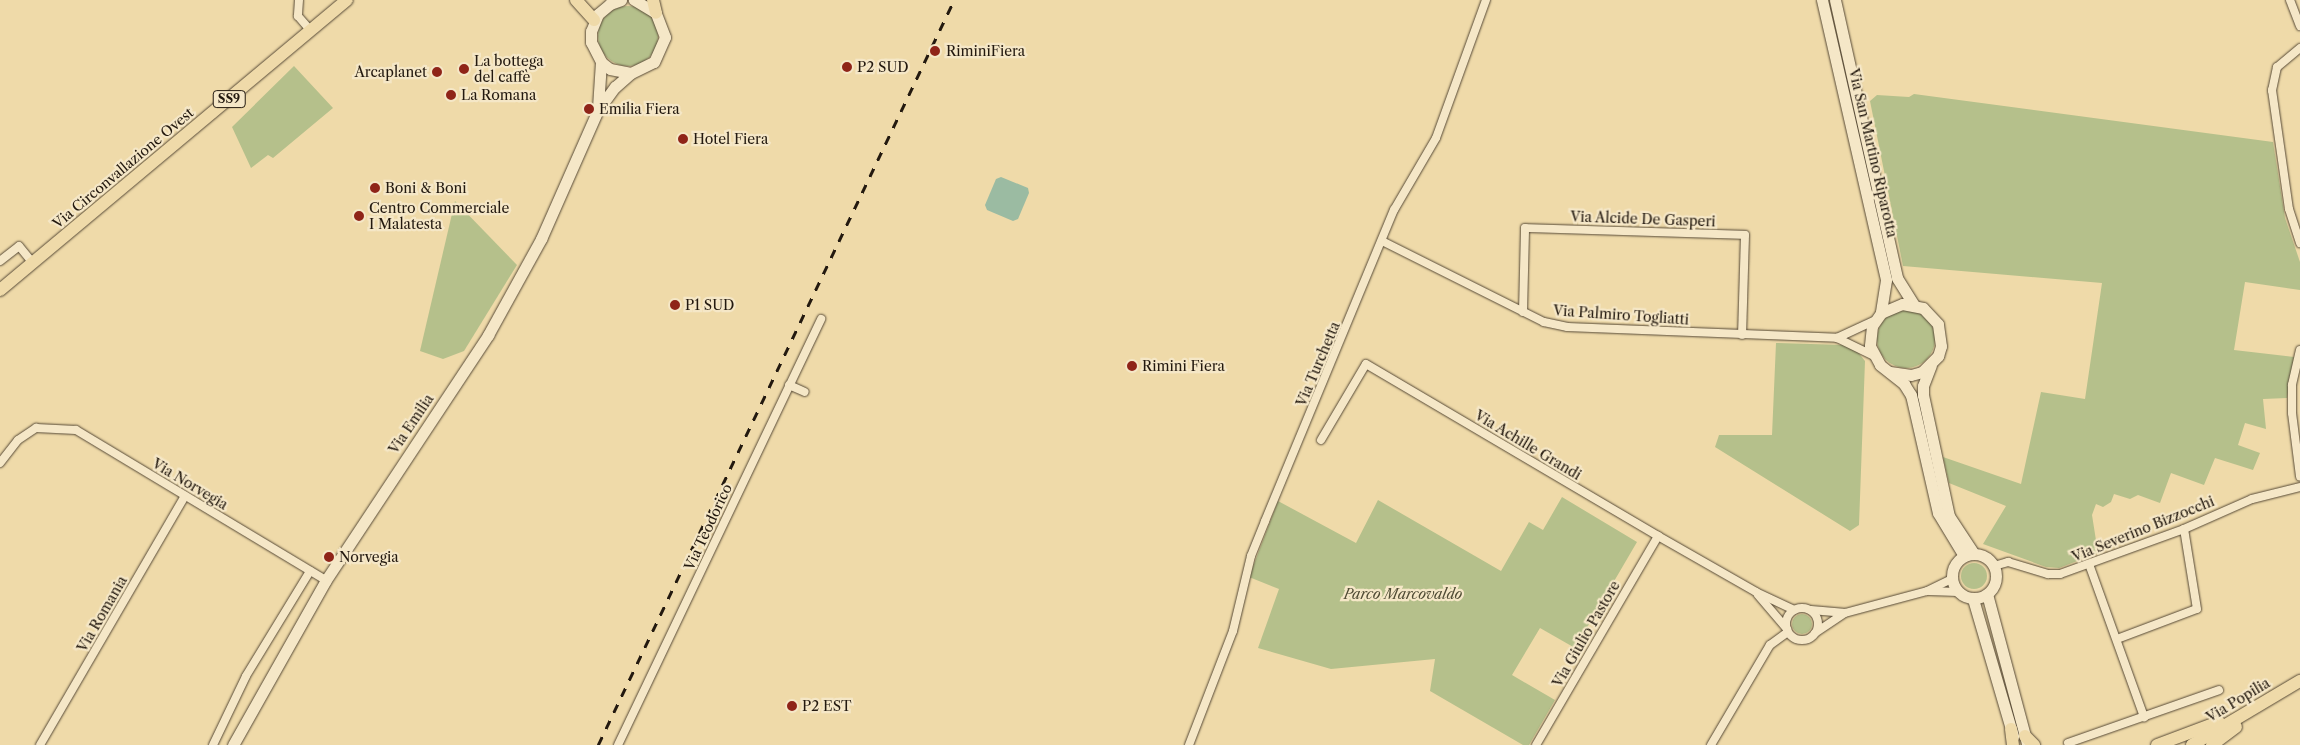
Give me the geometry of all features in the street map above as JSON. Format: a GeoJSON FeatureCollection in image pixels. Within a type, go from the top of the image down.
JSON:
{"type":"FeatureCollection","features":[{"type":"Feature","properties":{"kind":"main road","name":"Via Circonvallazione Ovest"},"geometry":{"type":"LineString","coordinates":[[0,290],[347,0]]}},
{"type":"Feature","properties":{"kind":"main road"},"geometry":{"type":"LineString","coordinates":[[576,0],[594,20]]}},
{"type":"Feature","properties":{"kind":"main road","name":"Via Popilia"},"geometry":{"type":"LineString","coordinates":[[2192,745],[2300,681]]}},
{"type":"Feature","properties":{"kind":"main road"},"geometry":{"type":"LineString","coordinates":[[2212,745],[2284,691]]}},
{"type":"Feature","properties":{"kind":"main road"},"geometry":{"type":"LineString","coordinates":[[2158,745],[2243,715]]}},
{"type":"Feature","properties":{"kind":"main road"},"geometry":{"type":"LineString","coordinates":[[2011,729],[2023,743]]}},
{"type":"Feature","properties":{"kind":"street"},"geometry":{"type":"LineString","coordinates":[[299,0],[298,16],[311,30]]}},
{"type":"Feature","properties":{"kind":"street"},"geometry":{"type":"LineString","coordinates":[[621,0],[602,9],[594,20],[591,42],[601,62],[615,71],[631,73]]}},
{"type":"Feature","properties":{"kind":"street"},"geometry":{"type":"LineString","coordinates":[[634,0],[655,6]]}},
{"type":"Feature","properties":{"kind":"street","name":"Via Turchetta"},"geometry":{"type":"LineString","coordinates":[[1188,745],[1233,631],[1251,556],[1382,241],[1411,177],[1436,138],[1486,0]]}},
{"type":"Feature","properties":{"kind":"street","name":"Via San Martino Riparotta"},"geometry":{"type":"LineString","coordinates":[[1822,0],[1886,280],[1879,316]]}},
{"type":"Feature","properties":{"kind":"street","name":"Via San Martino Riparotta"},"geometry":{"type":"LineString","coordinates":[[1835,0],[1897,278],[1913,304]]}},
{"type":"Feature","properties":{"kind":"street"},"geometry":{"type":"LineString","coordinates":[[2290,0],[2300,26]]}},
{"type":"Feature","properties":{"kind":"street","name":"Via Emilia"},"geometry":{"type":"LineString","coordinates":[[234,743],[326,580],[488,334],[541,239],[598,110],[615,86],[631,73],[654,62],[663,46],[662,24],[655,6]]}},
{"type":"Feature","properties":{"kind":"street"},"geometry":{"type":"LineString","coordinates":[[2300,48],[2277,67],[2272,90],[2288,209],[2300,243]]}},
{"type":"Feature","properties":{"kind":"street","name":"Via Emilia"},"geometry":{"type":"LineString","coordinates":[[598,110],[602,80],[601,62]]}},
{"type":"Feature","properties":{"kind":"street","name":"Via Alcide De Gasperi"},"geometry":{"type":"LineString","coordinates":[[1523,312],[1525,228],[1744,235],[1742,335]]}},
{"type":"Feature","properties":{"kind":"street","name":"Via Palmiro Togliatti"},"geometry":{"type":"LineString","coordinates":[[1382,241],[1544,322],[1567,327],[1837,338],[1874,356]]}},
{"type":"Feature","properties":{"kind":"street"},"geometry":{"type":"LineString","coordinates":[[0,261],[19,246],[33,263]]}},
{"type":"Feature","properties":{"kind":"street"},"geometry":{"type":"LineString","coordinates":[[1837,338],[1879,316],[1891,307],[1913,304],[1928,312],[1938,324],[1941,346],[1923,386],[1923,396],[1947,507],[1969,555]]}},
{"type":"Feature","properties":{"kind":"street"},"geometry":{"type":"LineString","coordinates":[[1879,316],[1870,336],[1874,356],[1904,384],[1911,395],[1938,513],[1969,555]]}},
{"type":"Feature","properties":{"kind":"street","name":"Via Teodorico"},"geometry":{"type":"LineString","coordinates":[[618,745],[821,319]]}},
{"type":"Feature","properties":{"kind":"street"},"geometry":{"type":"LineString","coordinates":[[2300,350],[2292,385],[2292,413],[2300,476]]}},
{"type":"Feature","properties":{"kind":"street","name":"Via Achille Grandi"},"geometry":{"type":"LineString","coordinates":[[1321,440],[1366,364],[1756,592],[1794,610],[1803,608],[1845,613]]}},
{"type":"Feature","properties":{"kind":"street"},"geometry":{"type":"LineString","coordinates":[[1890,372],[1911,375],[1931,365]]}},
{"type":"Feature","properties":{"kind":"street"},"geometry":{"type":"LineString","coordinates":[[789,385],[805,392]]}},
{"type":"Feature","properties":{"kind":"street","name":"Via Norvegia"},"geometry":{"type":"LineString","coordinates":[[0,463],[18,440],[36,428],[76,430],[326,580]]}},
{"type":"Feature","properties":{"kind":"street","name":"Via Severino Bizzocchi"},"geometry":{"type":"LineString","coordinates":[[1994,566],[2008,562],[2060,574],[2184,529],[2252,499],[2300,487]]}},
{"type":"Feature","properties":{"kind":"street","name":"Via Romania"},"geometry":{"type":"LineString","coordinates":[[40,745],[185,496]]}},
{"type":"Feature","properties":{"kind":"street"},"geometry":{"type":"LineString","coordinates":[[2117,639],[2197,608],[2184,529]]}},
{"type":"Feature","properties":{"kind":"street","name":"Via Giulio Pastore"},"geometry":{"type":"LineString","coordinates":[[1536,745],[1658,536]]}},
{"type":"Feature","properties":{"kind":"street"},"geometry":{"type":"LineString","coordinates":[[1969,555],[1986,557],[1994,566],[1996,582],[1987,594],[1973,599],[1958,592],[1952,580],[1954,566],[1969,555]]}},
{"type":"Feature","properties":{"kind":"street"},"geometry":{"type":"LineString","coordinates":[[2089,564],[2144,717]]}},
{"type":"Feature","properties":{"kind":"street"},"geometry":{"type":"LineString","coordinates":[[214,745],[246,676],[310,571]]}},
{"type":"Feature","properties":{"kind":"street","name":"Via Achille Grandi"},"geometry":{"type":"LineString","coordinates":[[1756,592],[1794,638],[1804,640],[1845,613],[1927,591],[1952,580]]}},
{"type":"Feature","properties":{"kind":"street","name":"Via Achille Grandi"},"geometry":{"type":"LineString","coordinates":[[1927,591],[1958,592]]}},
{"type":"Feature","properties":{"kind":"street"},"geometry":{"type":"LineString","coordinates":[[1987,594],[2023,743]]}},
{"type":"Feature","properties":{"kind":"street"},"geometry":{"type":"LineString","coordinates":[[1973,599],[2011,729]]}},
{"type":"Feature","properties":{"kind":"street"},"geometry":{"type":"LineString","coordinates":[[1710,745],[1770,645],[1787,630],[1786,620],[1794,610]]}},
{"type":"Feature","properties":{"kind":"street"},"geometry":{"type":"LineString","coordinates":[[1811,610],[1818,624],[1815,633]]}},
{"type":"Feature","properties":{"kind":"street"},"geometry":{"type":"LineString","coordinates":[[2068,743],[2219,690]]}},
{"type":"Feature","properties":{"kind":"street"},"geometry":{"type":"LineString","coordinates":[[219,734],[234,743]]}},
{"type":"Feature","properties":{"kind":"green space"},"geometry":{"type":"Polygon","coordinates":[[[622,6],[634,6],[650,14],[656,24],[658,36],[656,48],[650,58],[634,66],[622,66],[606,58],[598,42],[598,30],[606,14],[622,6]]]}},
{"type":"Feature","properties":{"kind":"green space"},"geometry":{"type":"Polygon","coordinates":[[[294,66],[333,108],[273,158],[268,155],[251,168],[232,127],[294,66]]]}},
{"type":"Feature","properties":{"kind":"green space"},"geometry":{"type":"Polygon","coordinates":[[[1914,94],[2273,142],[2285,218],[2300,262],[2300,290],[2245,282],[2234,350],[2294,357],[2287,398],[2263,399],[2266,429],[2245,423],[2238,445],[2260,453],[2253,470],[2215,458],[2204,485],[2171,473],[2160,503],[2138,495],[2130,499],[2114,494],[2111,502],[2103,507],[2096,504],[2092,515],[2098,553],[2059,568],[2046,567],[1983,544],[2006,506],[1949,483],[1943,457],[2021,484],[2041,392],[2085,399],[2102,283],[1903,266],[1870,101],[1877,95],[1909,97],[1914,94]]]}},
{"type":"Feature","properties":{"kind":"green space"},"geometry":{"type":"Polygon","coordinates":[[[455,201],[517,265],[464,351],[443,359],[420,351],[455,201]]]}},
{"type":"Feature","properties":{"kind":"green space"},"geometry":{"type":"Polygon","coordinates":[[[1906,310],[1922,315],[1930,323],[1935,339],[1930,355],[1922,363],[1906,368],[1890,363],[1882,355],[1877,339],[1882,323],[1890,315],[1906,310]]]}},
{"type":"Feature","properties":{"kind":"green space"},"geometry":{"type":"Polygon","coordinates":[[[1776,343],[1843,345],[1857,351],[1865,361],[1859,525],[1850,531],[1715,447],[1719,435],[1772,435],[1776,343]]]}},
{"type":"Feature","properties":{"kind":"green space","name":"Parco Marcovaldo"},"geometry":{"type":"Polygon","coordinates":[[[1562,497],[1637,542],[1575,648],[1540,628],[1512,675],[1555,700],[1529,745],[1523,745],[1430,691],[1435,659],[1331,669],[1258,648],[1279,589],[1249,577],[1278,501],[1356,543],[1378,500],[1501,571],[1529,522],[1543,530],[1562,497]]]}},
{"type":"Feature","properties":{"kind":"green space"},"geometry":{"type":"Polygon","coordinates":[[[1974,563],[1983,567],[1987,576],[1983,585],[1974,589],[1965,585],[1961,576],[1965,567],[1974,563]]]}},
{"type":"Feature","properties":{"kind":"green space"},"geometry":{"type":"Polygon","coordinates":[[[1802,614],[1809,617],[1812,624],[1809,631],[1802,634],[1795,631],[1792,624],[1795,617],[1802,614]]]}},
{"type":"Feature","properties":{"kind":"shaded area"},"geometry":{"type":"Polygon","coordinates":[[[1001,177],[1028,188],[1029,193],[1018,219],[1013,221],[987,210],[985,205],[996,179],[1001,177]]]}},
{"type":"Feature","properties":{"kind":"railway"},"geometry":{"type":"LineString","coordinates":[[598,745],[954,0]]}},
{"type":"Feature","properties":{"kind":"place","name":"RiminiFiera"},"geometry":{"type":"Point","coordinates":[935,51]}},
{"type":"Feature","properties":{"kind":"place","name":"P2 SUD"},"geometry":{"type":"Point","coordinates":[847,67]}},
{"type":"Feature","properties":{"kind":"place","name":"La bottega del caffè"},"geometry":{"type":"Point","coordinates":[464,69]}},
{"type":"Feature","properties":{"kind":"place","name":"Arcaplanet"},"geometry":{"type":"Point","coordinates":[437,72]}},
{"type":"Feature","properties":{"kind":"place","name":"La Romana"},"geometry":{"type":"Point","coordinates":[451,95]}},
{"type":"Feature","properties":{"kind":"place","name":"Emilia Fiera"},"geometry":{"type":"Point","coordinates":[589,109]}},
{"type":"Feature","properties":{"kind":"place","name":"Hotel Fiera"},"geometry":{"type":"Point","coordinates":[683,139]}},
{"type":"Feature","properties":{"kind":"place","name":"Boni & Boni"},"geometry":{"type":"Point","coordinates":[375,188]}},
{"type":"Feature","properties":{"kind":"place","name":"Centro Commerciale I Malatesta"},"geometry":{"type":"Point","coordinates":[359,216]}},
{"type":"Feature","properties":{"kind":"place","name":"P1 SUD"},"geometry":{"type":"Point","coordinates":[675,305]}},
{"type":"Feature","properties":{"kind":"place","name":"Rimini Fiera"},"geometry":{"type":"Point","coordinates":[1132,366]}},
{"type":"Feature","properties":{"kind":"place","name":"Norvegia"},"geometry":{"type":"Point","coordinates":[329,557]}},
{"type":"Feature","properties":{"kind":"place","name":"P2 EST"},"geometry":{"type":"Point","coordinates":[792,706]}}]}
